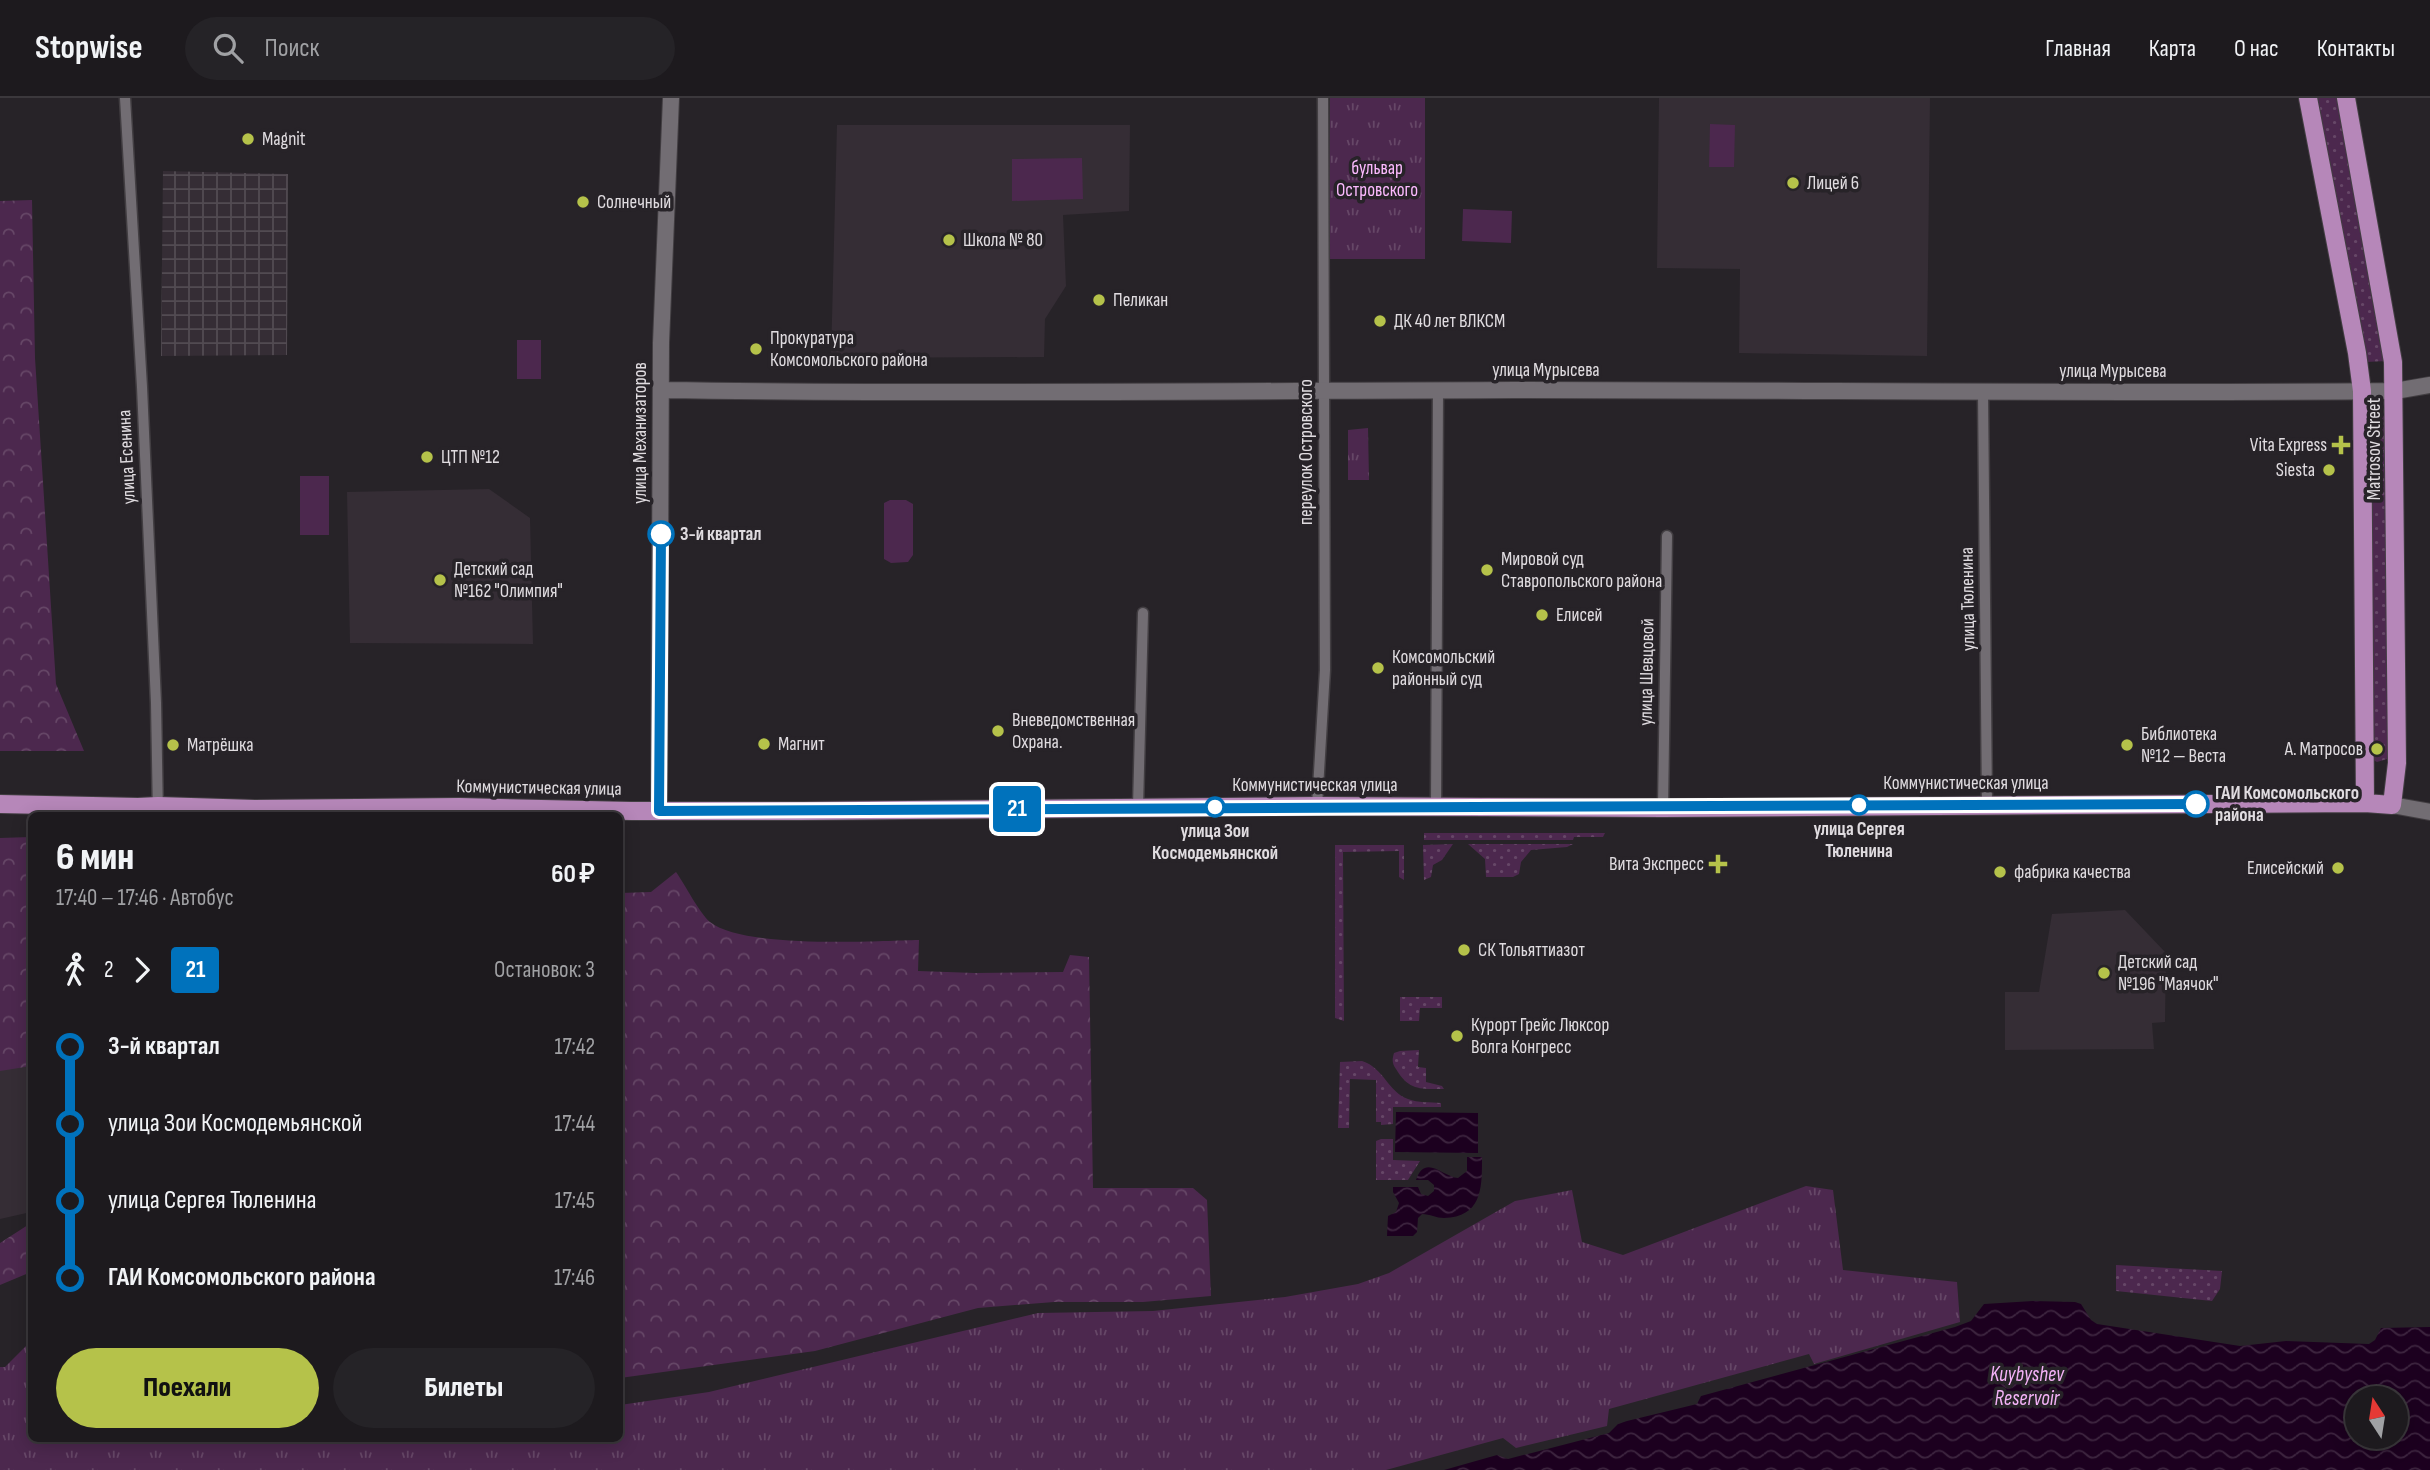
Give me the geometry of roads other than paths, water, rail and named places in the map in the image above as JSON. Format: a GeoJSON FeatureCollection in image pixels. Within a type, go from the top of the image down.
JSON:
{"type":"FeatureCollection","features":[{"type":"Feature","properties":{"kind":"main road","name":"Matrosov Street"},"geometry":{"type":"LineString","coordinates":[[2308,98],[2362,391],[2365,803]]}},
{"type":"Feature","properties":{"kind":"main road","name":"Matrosov Street"},"geometry":{"type":"LineString","coordinates":[[2346,98],[2393,362],[2395,391],[2397,763],[2392,805]]}},
{"type":"Feature","properties":{"kind":"main road","name":"Коммунистическая улица"},"geometry":{"type":"LineString","coordinates":[[0,804],[138,807],[158,811],[459,807],[659,811],[1317,806],[2392,805]]}},
{"type":"Feature","properties":{"kind":"street","name":"улица Есенина"},"geometry":{"type":"LineString","coordinates":[[125,98],[156,703],[158,811]]}},
{"type":"Feature","properties":{"kind":"street","name":"улица Механизаторов"},"geometry":{"type":"LineString","coordinates":[[659,811],[661,390],[671,98]]}},
{"type":"Feature","properties":{"kind":"street","name":"переулок Островского"},"geometry":{"type":"LineString","coordinates":[[1317,806],[1325,670],[1323,98]]}},
{"type":"Feature","properties":{"kind":"street","name":"улица Мурысева"},"geometry":{"type":"LineString","coordinates":[[661,390],[1983,393],[2395,391],[2430,385]]}},
{"type":"Feature","properties":{"kind":"street"},"geometry":{"type":"LineString","coordinates":[[1436,806],[1438,391]]}},
{"type":"Feature","properties":{"kind":"street","name":"улица Тюленина"},"geometry":{"type":"LineString","coordinates":[[1983,393],[1987,804]]}},
{"type":"Feature","properties":{"kind":"street","name":"улица Шевцовой"},"geometry":{"type":"LineString","coordinates":[[1663,807],[1667,537]]}},
{"type":"Feature","properties":{"kind":"street"},"geometry":{"type":"LineString","coordinates":[[1138,807],[1143,613]]}},
{"type":"Feature","properties":{"kind":"street","name":"Коммунистическая улица"},"geometry":{"type":"LineString","coordinates":[[2392,805],[2430,812]]}},
{"type":"Feature","properties":{"kind":"water"},"geometry":{"type":"Polygon","coordinates":[[[1396,1112],[1478,1113],[1478,1153],[1395,1152],[1396,1112]]]}},
{"type":"Feature","properties":{"kind":"water"},"geometry":{"type":"Polygon","coordinates":[[[1467,1157],[1482,1157],[1482,1179],[1478,1198],[1473,1206],[1457,1216],[1441,1218],[1422,1214],[1418,1218],[1417,1232],[1413,1236],[1387,1236],[1388,1216],[1396,1212],[1399,1203],[1393,1187],[1418,1187],[1421,1194],[1428,1196],[1434,1191],[1434,1185],[1428,1180],[1416,1180],[1424,1168],[1435,1168],[1458,1178],[1467,1171],[1467,1157]]]}},
{"type":"Feature","properties":{"kind":"water","name":"Kuybyshev Reservoir"},"geometry":{"type":"Polygon","coordinates":[[[2075,1302],[2081,1304],[2091,1320],[2097,1324],[2240,1346],[2286,1341],[2369,1344],[2375,1340],[2381,1328],[2430,1327],[2430,1470],[1444,1470],[1497,1455],[1508,1459],[1609,1433],[1618,1424],[1627,1421],[1697,1404],[1701,1396],[1971,1321],[1984,1304],[2075,1302]]]}},
{"type":"Feature","properties":{"kind":"place","name":"Magnit"},"geometry":{"type":"Point","coordinates":[248,139]}},
{"type":"Feature","properties":{"kind":"place","name":"Лицей 6"},"geometry":{"type":"Point","coordinates":[1793,183]}},
{"type":"Feature","properties":{"kind":"place","name":"Солнечный"},"geometry":{"type":"Point","coordinates":[583,202]}},
{"type":"Feature","properties":{"kind":"place","name":"Школа № 80"},"geometry":{"type":"Point","coordinates":[949,240]}},
{"type":"Feature","properties":{"kind":"place","name":"Пеликан"},"geometry":{"type":"Point","coordinates":[1099,300]}},
{"type":"Feature","properties":{"kind":"place","name":"ДК 40 лет ВЛКСМ"},"geometry":{"type":"Point","coordinates":[1380,321]}},
{"type":"Feature","properties":{"kind":"place","name":"Прокуратура Комсомольского района"},"geometry":{"type":"Point","coordinates":[756,349]}},
{"type":"Feature","properties":{"kind":"place","name":"Vita Express"},"geometry":{"type":"Point","coordinates":[2341,445]}},
{"type":"Feature","properties":{"kind":"place","name":"ЦТП №12"},"geometry":{"type":"Point","coordinates":[427,457]}},
{"type":"Feature","properties":{"kind":"place","name":"Siesta"},"geometry":{"type":"Point","coordinates":[2329,470]}},
{"type":"Feature","properties":{"kind":"place","name":"3-й квартал"},"geometry":{"type":"Point","coordinates":[661,534]}},
{"type":"Feature","properties":{"kind":"place","name":"Мировой суд Ставропольского района"},"geometry":{"type":"Point","coordinates":[1487,570]}},
{"type":"Feature","properties":{"kind":"place","name":"Детский сад №162 \"Олимпия\""},"geometry":{"type":"Point","coordinates":[440,580]}},
{"type":"Feature","properties":{"kind":"place","name":"Елисей"},"geometry":{"type":"Point","coordinates":[1542,615]}},
{"type":"Feature","properties":{"kind":"place","name":"Комсомольский районный суд"},"geometry":{"type":"Point","coordinates":[1378,668]}},
{"type":"Feature","properties":{"kind":"place","name":"Вневедомственная Охрана."},"geometry":{"type":"Point","coordinates":[998,731]}},
{"type":"Feature","properties":{"kind":"place","name":"Магнит"},"geometry":{"type":"Point","coordinates":[764,744]}},
{"type":"Feature","properties":{"kind":"place","name":"Матрёшка"},"geometry":{"type":"Point","coordinates":[173,745]}},
{"type":"Feature","properties":{"kind":"place","name":"Библиотека №12 — Веста"},"geometry":{"type":"Point","coordinates":[2127,745]}},
{"type":"Feature","properties":{"kind":"place","name":"А. Матросов"},"geometry":{"type":"Point","coordinates":[2377,749]}},
{"type":"Feature","properties":{"kind":"place","name":"ГАИ Комсомольского района"},"geometry":{"type":"Point","coordinates":[2196,804]}},
{"type":"Feature","properties":{"kind":"place","name":"улица Сергея Тюленина"},"geometry":{"type":"Point","coordinates":[1859,805]}},
{"type":"Feature","properties":{"kind":"place","name":"улица Зои Космодемьянской"},"geometry":{"type":"Point","coordinates":[1215,807]}},
{"type":"Feature","properties":{"kind":"place","name":"Вита Экспресс"},"geometry":{"type":"Point","coordinates":[1718,864]}},
{"type":"Feature","properties":{"kind":"place","name":"Елисейский"},"geometry":{"type":"Point","coordinates":[2338,868]}},
{"type":"Feature","properties":{"kind":"place","name":"фабрика качества"},"geometry":{"type":"Point","coordinates":[2000,872]}},
{"type":"Feature","properties":{"kind":"place","name":"СК Тольяттиазот"},"geometry":{"type":"Point","coordinates":[1464,950]}},
{"type":"Feature","properties":{"kind":"place","name":"Детский сад №196 \"Маячок\""},"geometry":{"type":"Point","coordinates":[2104,973]}},
{"type":"Feature","properties":{"kind":"place","name":"Курорт Грейс Люксор Волга Конгресс"},"geometry":{"type":"Point","coordinates":[1457,1036]}},
{"type":"Feature","properties":{"kind":"park label","name":"бульвар Островского"},"geometry":{"type":"Point","coordinates":[1377,179]}}]}
